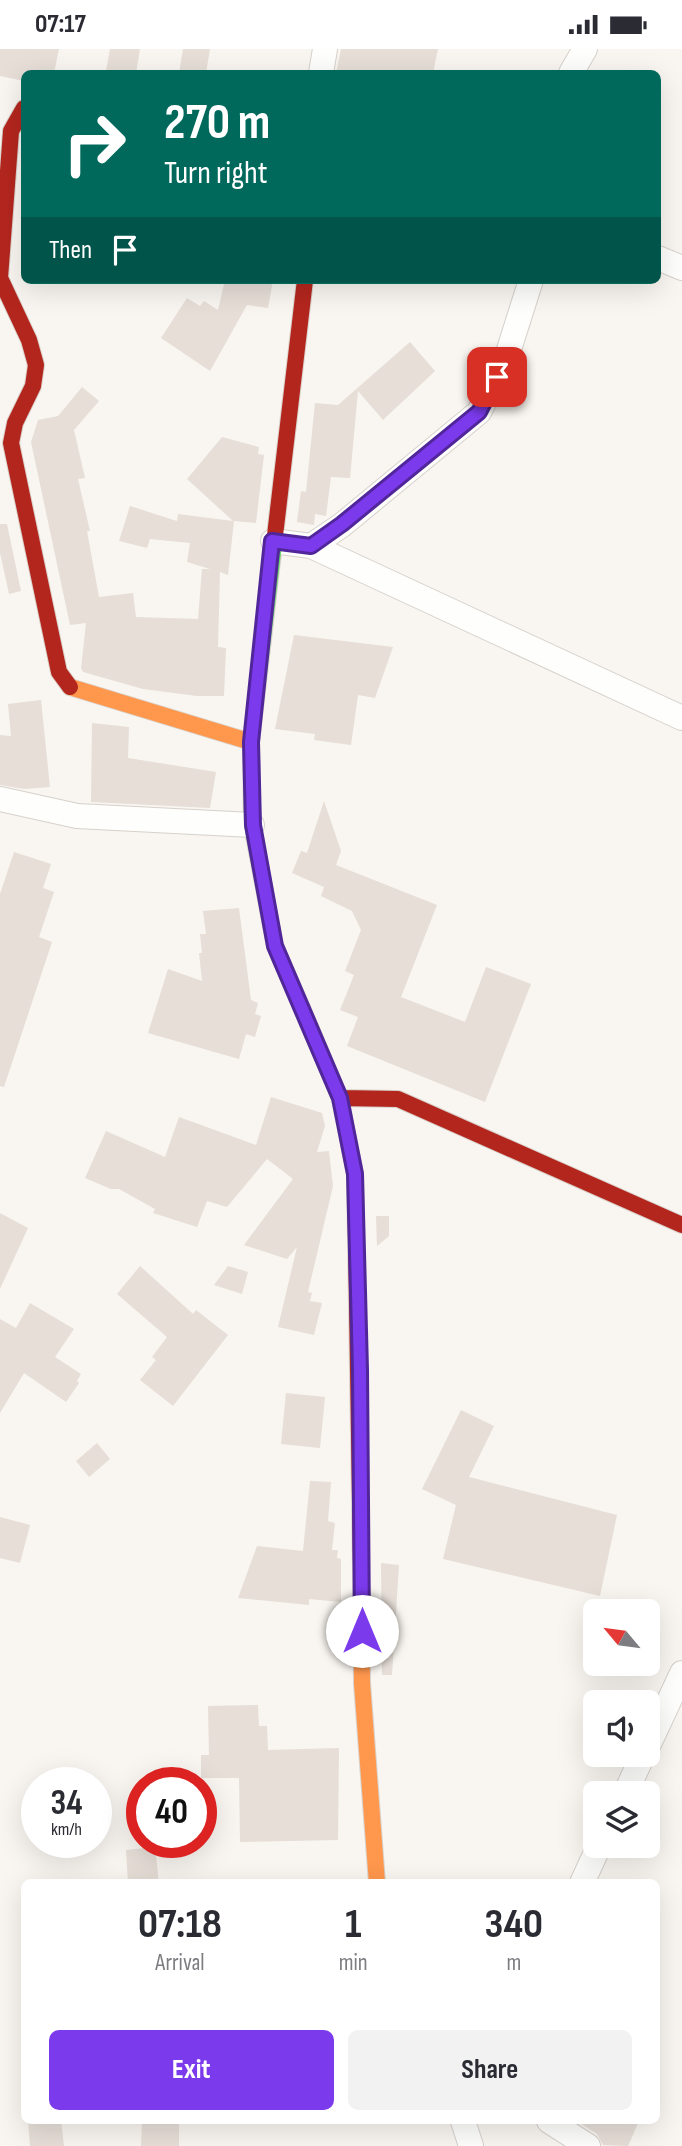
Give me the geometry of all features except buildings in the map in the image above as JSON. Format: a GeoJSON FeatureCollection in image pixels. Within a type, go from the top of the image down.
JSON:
{"type":"FeatureCollection","features":[{"type":"Feature","properties":{"kind":"street"},"geometry":{"type":"LineString","coordinates":[[321,70],[324,49]]}},
{"type":"Feature","properties":{"kind":"street"},"geometry":{"type":"LineString","coordinates":[[573,70],[585,49]]}},
{"type":"Feature","properties":{"kind":"street"},"geometry":{"type":"LineString","coordinates":[[21,112],[6,130],[0,278],[4,297],[34,351],[35,379],[12,423],[11,443],[59,672],[71,689],[251,742]]}},
{"type":"Feature","properties":{"kind":"street"},"geometry":{"type":"LineString","coordinates":[[661,259],[682,268]]}},
{"type":"Feature","properties":{"kind":"street"},"geometry":{"type":"LineString","coordinates":[[304,284],[272,541],[251,742],[253,825],[275,946],[340,1098],[355,1174],[360,1370],[362,1683],[377,1879]]}},
{"type":"Feature","properties":{"kind":"street"},"geometry":{"type":"LineString","coordinates":[[311,546],[342,524],[479,412],[506,359],[530,284]]}},
{"type":"Feature","properties":{"kind":"street"},"geometry":{"type":"LineString","coordinates":[[272,541],[311,546],[682,717]]}},
{"type":"Feature","properties":{"kind":"street"},"geometry":{"type":"LineString","coordinates":[[0,799],[77,816],[253,825]]}},
{"type":"Feature","properties":{"kind":"street"},"geometry":{"type":"LineString","coordinates":[[340,1098],[398,1099],[682,1225]]}},
{"type":"Feature","properties":{"kind":"street"},"geometry":{"type":"LineString","coordinates":[[660,1723],[680,1684]]}},
{"type":"Feature","properties":{"kind":"street"},"geometry":{"type":"LineString","coordinates":[[584,1879],[593,1858]]}},
{"type":"Feature","properties":{"kind":"street"},"geometry":{"type":"LineString","coordinates":[[464,2124],[471,2146]]}},
{"type":"Feature","properties":{"kind":"street"},"geometry":{"type":"LineString","coordinates":[[553,2124],[588,2146]]}},
{"type":"Feature","properties":{"kind":"traffic: fast"},"geometry":{"type":"LineString","coordinates":[[274,544],[251,742],[252,825],[275,946],[302,1008]]}},
{"type":"Feature","properties":{"kind":"traffic: slow"},"geometry":{"type":"LineString","coordinates":[[70,687],[251,742]]}},
{"type":"Feature","properties":{"kind":"traffic: slow"},"geometry":{"type":"LineString","coordinates":[[361,1567],[362,1683],[377,1879]]}},
{"type":"Feature","properties":{"kind":"traffic: jam"},"geometry":{"type":"LineString","coordinates":[[21,113],[11,131],[0,278],[29,340],[36,365],[33,386],[15,423],[11,443],[59,672],[70,687]]}},
{"type":"Feature","properties":{"kind":"traffic: jam"},"geometry":{"type":"LineString","coordinates":[[274,544],[305,284]]}},
{"type":"Feature","properties":{"kind":"traffic: jam"},"geometry":{"type":"LineString","coordinates":[[302,1008],[340,1098],[355,1174],[361,1567]]}},
{"type":"Feature","properties":{"kind":"traffic: jam"},"geometry":{"type":"LineString","coordinates":[[340,1098],[398,1099],[682,1225]]}},
{"type":"Feature","properties":{"kind":"route"},"geometry":{"type":"LineString","coordinates":[[362,1631],[355,1174],[340,1098],[275,946],[253,825],[253,717],[272,541],[311,546],[342,524],[479,412],[497,377]]}}]}
